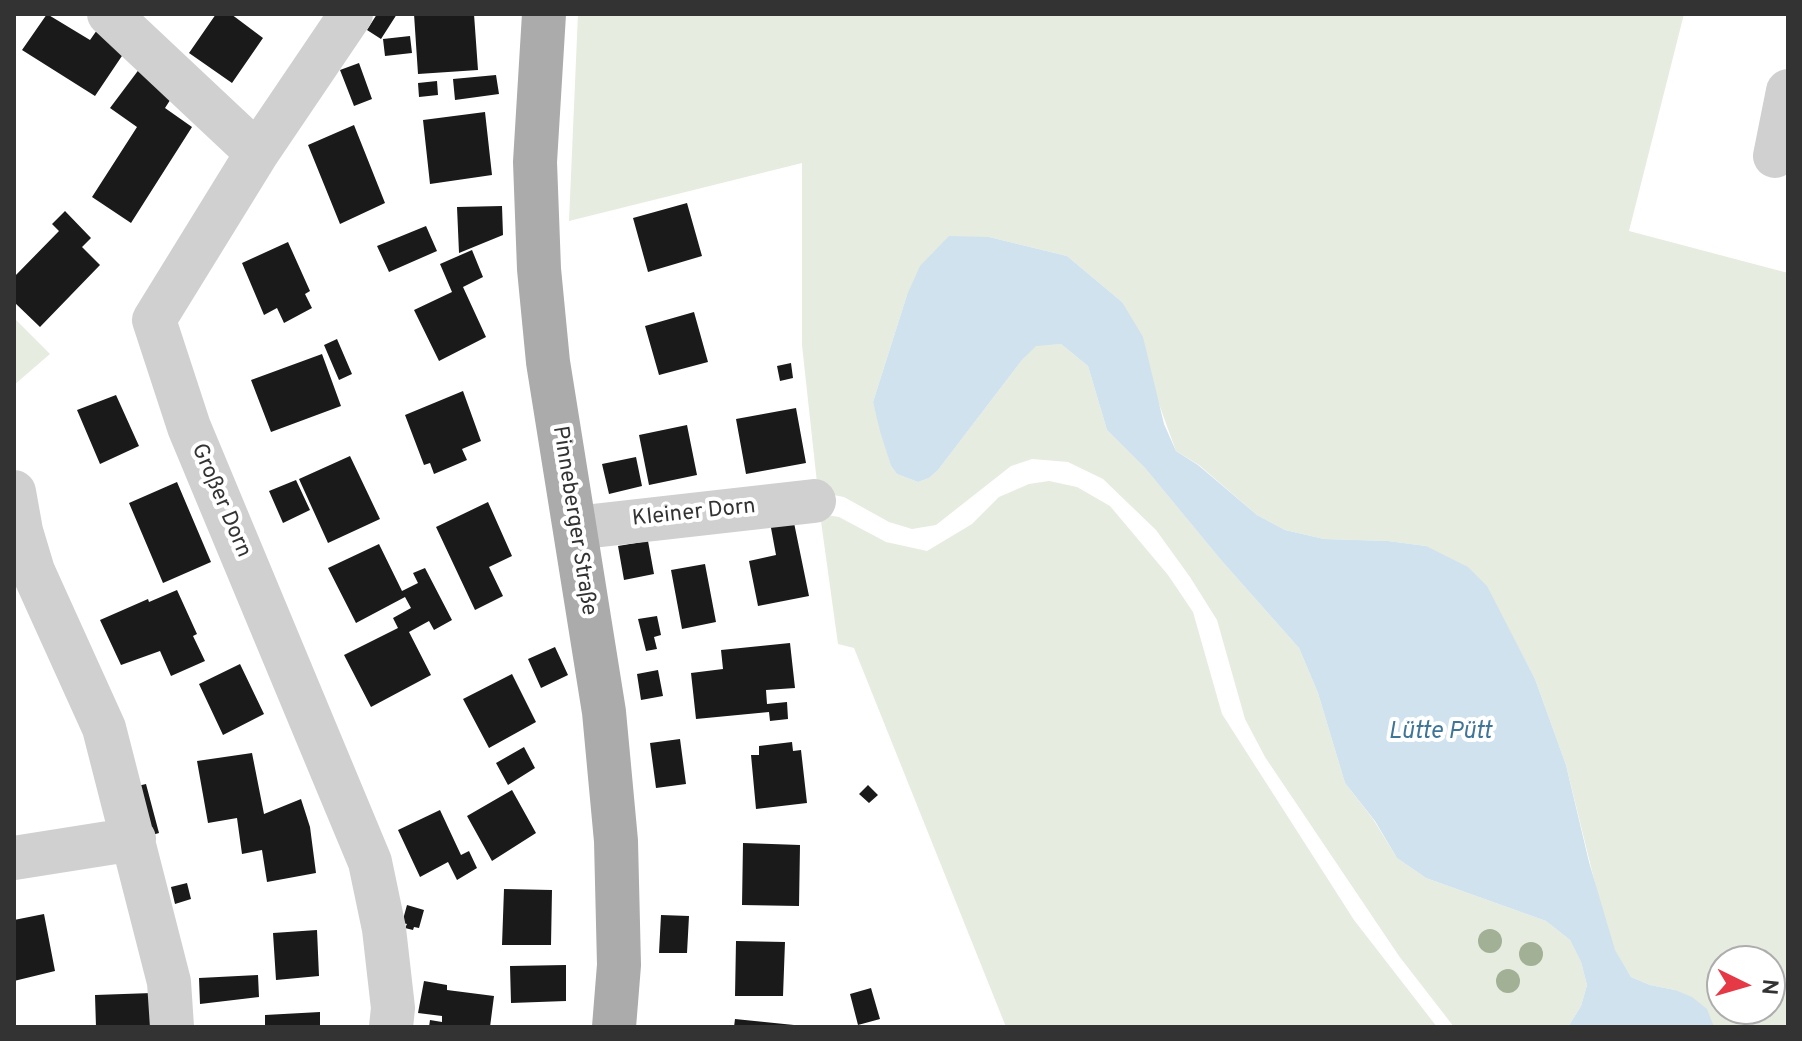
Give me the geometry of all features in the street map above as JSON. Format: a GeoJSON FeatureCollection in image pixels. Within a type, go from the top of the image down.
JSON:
{"type":"FeatureCollection","features":[{"type":"Feature","properties":{"kind":"main road","name":"Pinneberger Straße"},"geometry":{"type":"LineString","coordinates":[[544,14],[535,162],[539,269],[548,362],[604,712],[616,841],[619,965],[614,1027]]}},
{"type":"Feature","properties":{"kind":"street"},"geometry":{"type":"LineString","coordinates":[[109,14],[257,153]]}},
{"type":"Feature","properties":{"kind":"street","name":"Großer Dorn"},"geometry":{"type":"LineString","coordinates":[[351,14],[257,153],[154,320],[189,427],[370,862],[384,929],[393,1008],[391,1027]]}},
{"type":"Feature","properties":{"kind":"street"},"geometry":{"type":"LineString","coordinates":[[1775,156],[1788,91]]}},
{"type":"Feature","properties":{"kind":"street"},"geometry":{"type":"LineString","coordinates":[[14,492],[33,571],[104,728],[169,982],[172,1027]]}},
{"type":"Feature","properties":{"kind":"street","name":"Kleiner Dorn"},"geometry":{"type":"LineString","coordinates":[[575,528],[814,501]]}},
{"type":"Feature","properties":{"kind":"street"},"geometry":{"type":"LineString","coordinates":[[14,858],[134,839]]}},
{"type":"Feature","properties":{"kind":"shaded area"},"geometry":{"type":"Polygon","coordinates":[[[578,14],[1684,14],[1629,231],[1788,273],[1788,1027],[1712,1025],[1786,1025],[1786,945],[1706,945],[1706,1019],[1675,990],[1631,977],[1615,951],[1604,920],[1566,765],[1535,679],[1497,607],[1426,546],[1324,539],[1285,530],[1257,515],[1199,465],[1176,451],[1122,302],[1067,256],[989,237],[907,295],[873,402],[891,466],[897,474],[918,482],[929,478],[1036,345],[1061,344],[1088,366],[1107,430],[1145,468],[1299,648],[1318,693],[1345,783],[1373,819],[1397,858],[1426,878],[1546,921],[1570,940],[1581,962],[1587,985],[1581,1006],[1568,1027],[1454,1027],[1399,956],[1265,757],[1245,719],[1217,620],[1190,577],[1156,530],[1103,479],[1068,462],[1032,459],[1011,466],[936,525],[912,529],[889,522],[844,497],[818,492],[802,345],[802,163],[569,221],[578,14]]]}},
{"type":"Feature","properties":{"kind":"shaded area"},"geometry":{"type":"Polygon","coordinates":[[[14,318],[50,354],[14,385],[14,318]]]}},
{"type":"Feature","properties":{"kind":"shaded area"},"geometry":{"type":"Polygon","coordinates":[[[1049,481],[1077,487],[1110,506],[1168,575],[1193,612],[1222,714],[1354,920],[1437,1027],[1006,1027],[854,648],[838,644],[820,514],[839,517],[886,542],[927,551],[972,524],[999,497],[1029,484],[1049,481]]]}},
{"type":"Feature","properties":{"kind":"water","name":"Lütte Pütt"},"geometry":{"type":"Polygon","coordinates":[[[949,236],[989,237],[1067,256],[1122,302],[1143,337],[1164,424],[1176,451],[1198,465],[1257,515],[1285,530],[1324,539],[1426,546],[1468,567],[1487,586],[1535,679],[1566,765],[1589,862],[1615,950],[1631,977],[1692,997],[1706,1008],[1706,1025],[1714,1027],[1568,1027],[1581,1006],[1587,985],[1581,962],[1570,940],[1546,921],[1426,878],[1397,858],[1375,821],[1345,783],[1318,693],[1299,648],[1145,468],[1107,430],[1088,366],[1061,344],[1036,346],[1022,360],[929,478],[918,482],[897,474],[891,466],[873,402],[907,295],[920,266],[949,236]]]}},
{"type":"Feature","properties":{"kind":"building"},"geometry":{"type":"Polygon","coordinates":[[[47,14],[90,40],[102,23],[132,41],[95,96],[22,50],[47,14]]]}},
{"type":"Feature","properties":{"kind":"building"},"geometry":{"type":"Polygon","coordinates":[[[216,14],[231,14],[263,38],[232,83],[189,53],[216,14]]]}},
{"type":"Feature","properties":{"kind":"building"},"geometry":{"type":"Polygon","coordinates":[[[377,14],[397,14],[381,39],[367,30],[377,14]]]}},
{"type":"Feature","properties":{"kind":"building"},"geometry":{"type":"Polygon","coordinates":[[[414,14],[474,14],[478,70],[418,74],[414,14]]]}},
{"type":"Feature","properties":{"kind":"building"},"geometry":{"type":"Polygon","coordinates":[[[410,36],[412,53],[385,56],[383,39],[410,36]]]}},
{"type":"Feature","properties":{"kind":"building"},"geometry":{"type":"Polygon","coordinates":[[[359,63],[372,99],[354,106],[340,70],[359,63]]]}},
{"type":"Feature","properties":{"kind":"building"},"geometry":{"type":"Polygon","coordinates":[[[140,68],[174,94],[165,108],[192,127],[131,223],[92,197],[137,127],[110,108],[140,68]]]}},
{"type":"Feature","properties":{"kind":"building"},"geometry":{"type":"Polygon","coordinates":[[[496,75],[499,94],[455,100],[453,79],[496,75]]]}},
{"type":"Feature","properties":{"kind":"building"},"geometry":{"type":"Polygon","coordinates":[[[437,81],[438,95],[419,97],[418,83],[437,81]]]}},
{"type":"Feature","properties":{"kind":"building"},"geometry":{"type":"Polygon","coordinates":[[[485,112],[492,175],[430,184],[423,120],[485,112]]]}},
{"type":"Feature","properties":{"kind":"building"},"geometry":{"type":"Polygon","coordinates":[[[354,125],[385,203],[340,224],[308,145],[354,125]]]}},
{"type":"Feature","properties":{"kind":"building"},"geometry":{"type":"Polygon","coordinates":[[[687,203],[702,256],[648,272],[633,218],[687,203]]]}},
{"type":"Feature","properties":{"kind":"building"},"geometry":{"type":"Polygon","coordinates":[[[502,206],[503,235],[459,253],[457,207],[502,206]]]}},
{"type":"Feature","properties":{"kind":"building"},"geometry":{"type":"Polygon","coordinates":[[[65,211],[91,238],[82,247],[100,265],[40,327],[14,302],[14,277],[59,231],[52,224],[65,211]]]}},
{"type":"Feature","properties":{"kind":"building"},"geometry":{"type":"Polygon","coordinates":[[[426,226],[437,251],[389,272],[377,246],[426,226]]]}},
{"type":"Feature","properties":{"kind":"building"},"geometry":{"type":"Polygon","coordinates":[[[288,242],[310,291],[305,294],[312,308],[284,323],[277,308],[264,315],[242,263],[288,242]]]}},
{"type":"Feature","properties":{"kind":"building"},"geometry":{"type":"Polygon","coordinates":[[[472,250],[483,277],[463,287],[486,337],[439,361],[414,310],[452,292],[440,264],[472,250]]]}},
{"type":"Feature","properties":{"kind":"building"},"geometry":{"type":"Polygon","coordinates":[[[694,312],[708,362],[659,375],[645,326],[694,312]]]}},
{"type":"Feature","properties":{"kind":"building"},"geometry":{"type":"Polygon","coordinates":[[[337,339],[352,374],[339,380],[324,345],[337,339]]]}},
{"type":"Feature","properties":{"kind":"building"},"geometry":{"type":"Polygon","coordinates":[[[322,354],[341,406],[271,432],[251,380],[322,354]]]}},
{"type":"Feature","properties":{"kind":"building"},"geometry":{"type":"Polygon","coordinates":[[[791,363],[793,378],[780,381],[777,366],[791,363]]]}},
{"type":"Feature","properties":{"kind":"building"},"geometry":{"type":"Polygon","coordinates":[[[463,391],[481,441],[462,449],[467,460],[434,474],[430,463],[424,465],[405,415],[463,391]]]}},
{"type":"Feature","properties":{"kind":"building"},"geometry":{"type":"Polygon","coordinates":[[[116,395],[139,446],[100,464],[77,410],[116,395]]]}},
{"type":"Feature","properties":{"kind":"building"},"geometry":{"type":"Polygon","coordinates":[[[796,408],[806,463],[746,474],[736,419],[796,408]]]}},
{"type":"Feature","properties":{"kind":"building"},"geometry":{"type":"Polygon","coordinates":[[[687,425],[697,475],[649,485],[639,435],[687,425]]]}},
{"type":"Feature","properties":{"kind":"building"},"geometry":{"type":"Polygon","coordinates":[[[350,456],[380,519],[328,543],[299,479],[350,456]]]}},
{"type":"Feature","properties":{"kind":"building"},"geometry":{"type":"Polygon","coordinates":[[[636,457],[642,486],[609,494],[602,464],[636,457]]]}},
{"type":"Feature","properties":{"kind":"building"},"geometry":{"type":"Polygon","coordinates":[[[296,480],[310,510],[283,523],[269,491],[296,480]]]}},
{"type":"Feature","properties":{"kind":"building"},"geometry":{"type":"Polygon","coordinates":[[[177,482],[211,562],[163,583],[129,503],[177,482]]]}},
{"type":"Feature","properties":{"kind":"building"},"geometry":{"type":"Polygon","coordinates":[[[488,502],[512,556],[489,567],[503,596],[475,610],[436,527],[488,502]]]}},
{"type":"Feature","properties":{"kind":"building"},"geometry":{"type":"Polygon","coordinates":[[[792,513],[809,596],[758,606],[749,561],[776,555],[769,517],[792,513]]]}},
{"type":"Feature","properties":{"kind":"building"},"geometry":{"type":"Polygon","coordinates":[[[648,541],[654,574],[624,580],[618,546],[648,541]]]}},
{"type":"Feature","properties":{"kind":"building"},"geometry":{"type":"Polygon","coordinates":[[[379,544],[402,591],[418,583],[413,573],[425,568],[452,620],[434,630],[429,621],[409,632],[431,675],[371,707],[344,655],[398,628],[393,618],[411,608],[405,597],[356,623],[328,568],[379,544]]]}},
{"type":"Feature","properties":{"kind":"building"},"geometry":{"type":"Polygon","coordinates":[[[705,564],[716,622],[682,629],[671,570],[705,564]]]}},
{"type":"Feature","properties":{"kind":"building"},"geometry":{"type":"Polygon","coordinates":[[[177,590],[197,634],[193,636],[205,661],[171,676],[160,651],[121,665],[100,620],[177,590]]]}},
{"type":"Feature","properties":{"kind":"building"},"geometry":{"type":"Polygon","coordinates":[[[657,616],[661,635],[654,637],[657,649],[646,651],[638,619],[657,616]]]}},
{"type":"Feature","properties":{"kind":"building"},"geometry":{"type":"Polygon","coordinates":[[[790,643],[795,688],[766,690],[767,704],[787,702],[788,719],[770,721],[769,712],[696,719],[691,673],[723,669],[721,650],[790,643]]]}},
{"type":"Feature","properties":{"kind":"building"},"geometry":{"type":"Polygon","coordinates":[[[555,647],[568,675],[541,688],[528,659],[555,647]]]}},
{"type":"Feature","properties":{"kind":"building"},"geometry":{"type":"Polygon","coordinates":[[[240,664],[264,714],[223,735],[199,684],[240,664]]]}},
{"type":"Feature","properties":{"kind":"building"},"geometry":{"type":"Polygon","coordinates":[[[658,670],[663,696],[641,700],[637,674],[658,670]]]}},
{"type":"Feature","properties":{"kind":"building"},"geometry":{"type":"Polygon","coordinates":[[[512,674],[536,722],[489,748],[463,699],[512,674]]]}},
{"type":"Feature","properties":{"kind":"building"},"geometry":{"type":"Polygon","coordinates":[[[680,739],[686,784],[656,788],[650,743],[680,739]]]}},
{"type":"Feature","properties":{"kind":"building"},"geometry":{"type":"Polygon","coordinates":[[[792,742],[793,751],[801,750],[807,803],[756,809],[751,755],[759,755],[759,746],[792,742]]]}},
{"type":"Feature","properties":{"kind":"building"},"geometry":{"type":"Polygon","coordinates":[[[524,747],[535,768],[508,785],[496,763],[524,747]]]}},
{"type":"Feature","properties":{"kind":"building"},"geometry":{"type":"Polygon","coordinates":[[[252,753],[264,814],[301,799],[310,827],[316,873],[267,882],[262,850],[242,854],[237,818],[208,823],[197,761],[252,753]]]}},
{"type":"Feature","properties":{"kind":"building"},"geometry":{"type":"Polygon","coordinates":[[[146,784],[159,833],[142,838],[129,788],[146,784]]]}},
{"type":"Feature","properties":{"kind":"building"},"geometry":{"type":"Polygon","coordinates":[[[868,785],[878,795],[869,803],[859,794],[868,785]]]}},
{"type":"Feature","properties":{"kind":"building"},"geometry":{"type":"Polygon","coordinates":[[[512,790],[536,833],[492,861],[467,816],[512,790]]]}},
{"type":"Feature","properties":{"kind":"building"},"geometry":{"type":"Polygon","coordinates":[[[440,810],[461,855],[469,851],[477,868],[457,880],[448,862],[420,877],[398,830],[440,810]]]}},
{"type":"Feature","properties":{"kind":"building"},"geometry":{"type":"Polygon","coordinates":[[[743,843],[800,845],[799,906],[742,905],[743,843]]]}},
{"type":"Feature","properties":{"kind":"building"},"geometry":{"type":"Polygon","coordinates":[[[187,883],[191,899],[175,904],[171,887],[187,883]]]}},
{"type":"Feature","properties":{"kind":"building"},"geometry":{"type":"Polygon","coordinates":[[[504,889],[552,890],[551,945],[502,945],[504,889]]]}},
{"type":"Feature","properties":{"kind":"building"},"geometry":{"type":"Polygon","coordinates":[[[407,905],[424,910],[419,928],[405,928],[407,924],[402,923],[407,905]]]}},
{"type":"Feature","properties":{"kind":"building"},"geometry":{"type":"Polygon","coordinates":[[[44,914],[55,971],[14,981],[14,920],[44,914]]]}},
{"type":"Feature","properties":{"kind":"building"},"geometry":{"type":"Polygon","coordinates":[[[661,915],[689,916],[687,953],[659,953],[661,915]]]}},
{"type":"Feature","properties":{"kind":"building"},"geometry":{"type":"Polygon","coordinates":[[[317,930],[319,976],[276,980],[273,933],[317,930]]]}},
{"type":"Feature","properties":{"kind":"building"},"geometry":{"type":"Polygon","coordinates":[[[736,941],[785,942],[783,996],[735,996],[736,941]]]}},
{"type":"Feature","properties":{"kind":"building"},"geometry":{"type":"Polygon","coordinates":[[[566,965],[566,1001],[511,1003],[510,966],[566,965]]]}},
{"type":"Feature","properties":{"kind":"building"},"geometry":{"type":"Polygon","coordinates":[[[258,975],[259,997],[200,1004],[199,978],[258,975]]]}},
{"type":"Feature","properties":{"kind":"building"},"geometry":{"type":"Polygon","coordinates":[[[424,981],[447,985],[447,990],[494,996],[490,1027],[429,1027],[430,1020],[442,1022],[442,1016],[418,1013],[424,981]]]}},
{"type":"Feature","properties":{"kind":"building"},"geometry":{"type":"Polygon","coordinates":[[[871,988],[880,1019],[858,1025],[850,994],[871,988]]]}},
{"type":"Feature","properties":{"kind":"building"},"geometry":{"type":"Polygon","coordinates":[[[152,993],[163,1027],[96,1027],[95,995],[152,993]]]}},
{"type":"Feature","properties":{"kind":"building"},"geometry":{"type":"Polygon","coordinates":[[[320,1012],[320,1027],[265,1027],[265,1015],[320,1012]]]}},
{"type":"Feature","properties":{"kind":"building"},"geometry":{"type":"Polygon","coordinates":[[[735,1019],[794,1025],[794,1027],[734,1027],[735,1019]]]}}]}
